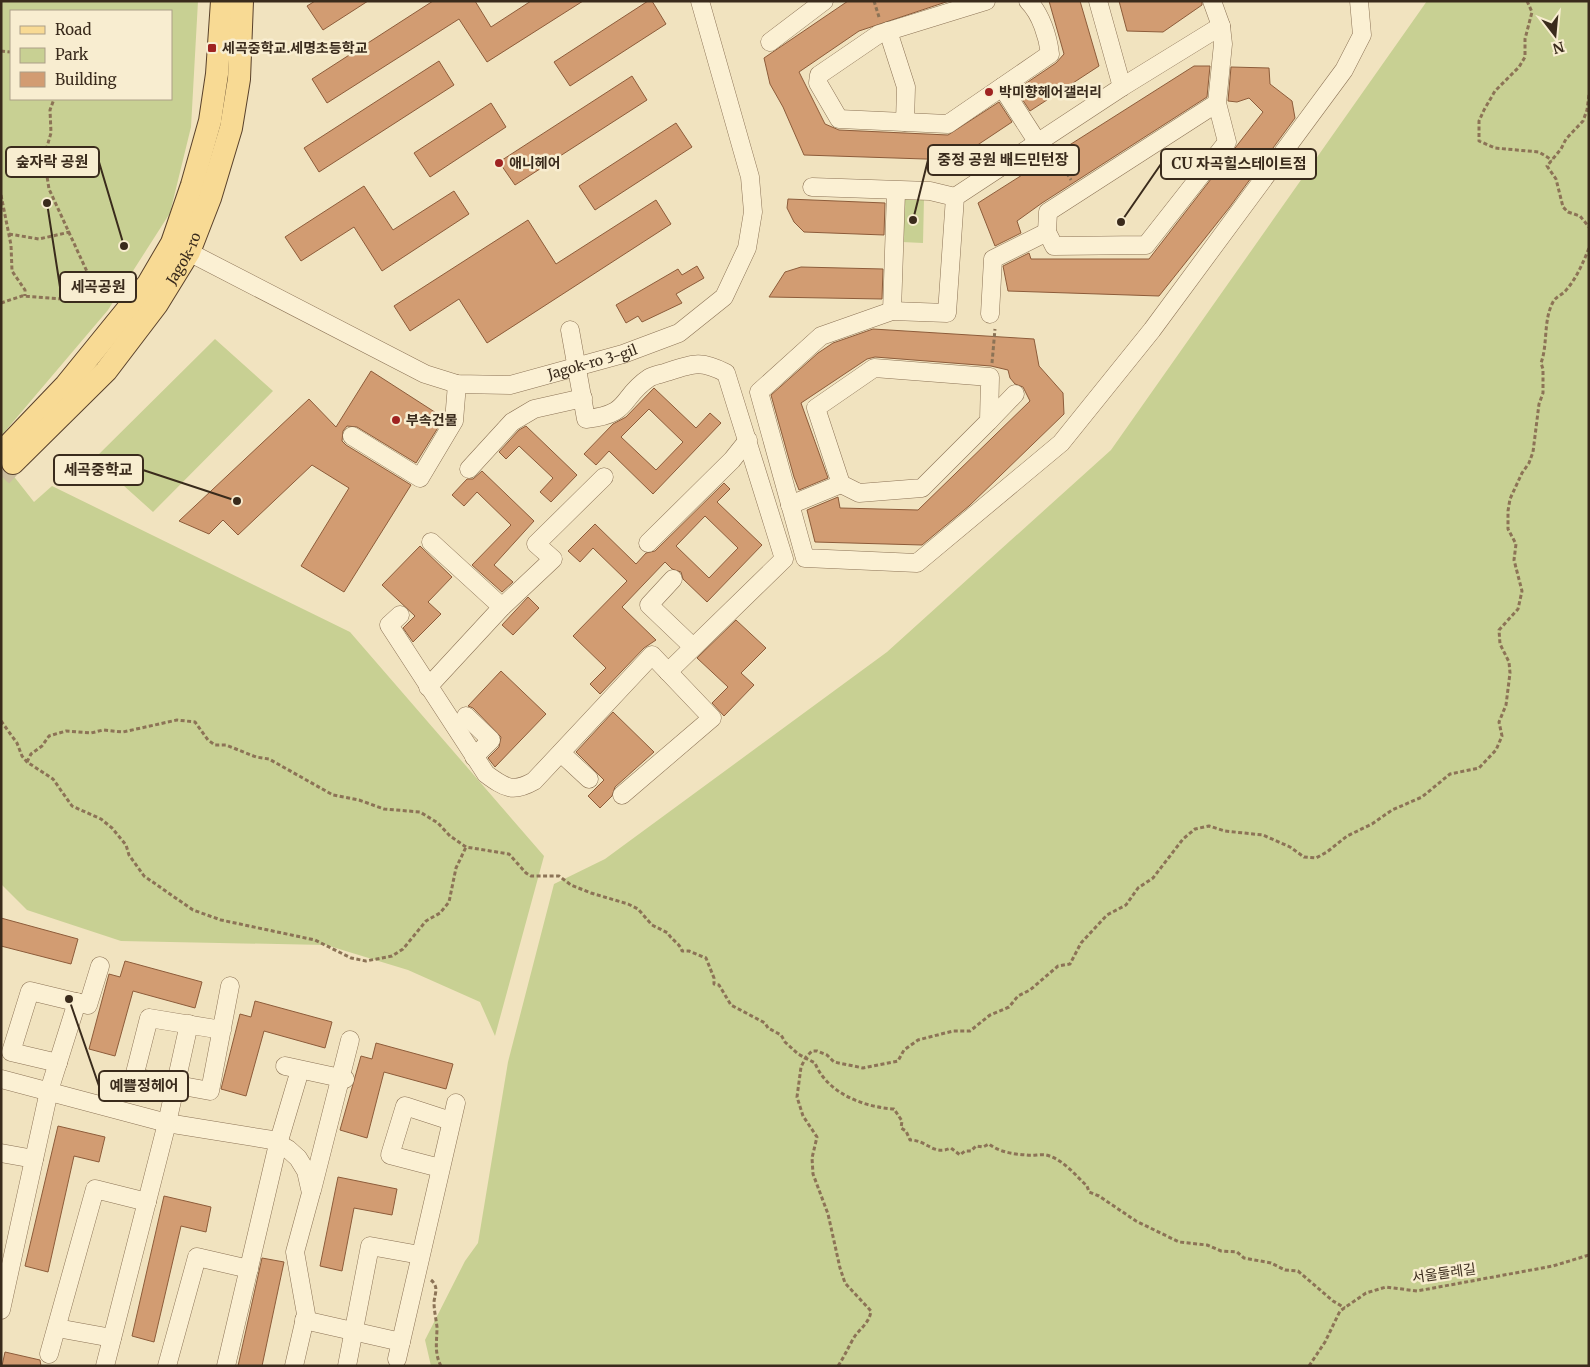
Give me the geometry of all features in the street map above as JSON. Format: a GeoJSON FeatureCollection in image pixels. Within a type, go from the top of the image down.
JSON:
{"type":"FeatureCollection","features":[{"type":"Feature","properties":{"kind":"main road","name":"Jagok-ro"},"geometry":{"type":"LineString","coordinates":[[180,248],[192,185],[210,121],[217,74],[222,1]]}},
{"type":"Feature","properties":{"kind":"main road","name":"Jagok-ro"},"geometry":{"type":"LineString","coordinates":[[8,458],[130,305],[180,248],[210,198],[231,128],[240,79],[242,1]]}},
{"type":"Feature","properties":{"kind":"street","name":"Jagok-ro 3-gil"},"geometry":{"type":"LineString","coordinates":[[180,248],[425,374],[456,384],[510,385],[623,354],[679,333],[724,297],[747,248],[753,212],[750,177],[700,1]]}},
{"type":"Feature","properties":{"kind":"street"},"geometry":{"type":"LineString","coordinates":[[770,42],[824,1]]}},
{"type":"Feature","properties":{"kind":"street"},"geometry":{"type":"LineString","coordinates":[[986,1],[885,28],[819,74],[818,83],[839,119],[948,124],[1050,54],[1049,44],[1035,8],[1028,1]]}},
{"type":"Feature","properties":{"kind":"street"},"geometry":{"type":"LineString","coordinates":[[1098,1],[1122,88]]}},
{"type":"Feature","properties":{"kind":"street"},"geometry":{"type":"LineString","coordinates":[[1212,1],[1221,26],[1223,44],[1217,103],[1227,142],[1146,244],[1054,246],[1047,232],[1048,212],[1217,103]]}},
{"type":"Feature","properties":{"kind":"street"},"geometry":{"type":"LineString","coordinates":[[955,198],[948,313],[892,311],[821,336],[758,392],[805,558],[917,563],[1061,443],[1152,330],[1344,70],[1362,35],[1359,1]]}},
{"type":"Feature","properties":{"kind":"street"},"geometry":{"type":"LineString","coordinates":[[812,187],[896,192],[930,191],[955,198],[1122,88],[1221,26]]}},
{"type":"Feature","properties":{"kind":"street"},"geometry":{"type":"LineString","coordinates":[[885,28],[906,87],[905,122]]}},
{"type":"Feature","properties":{"kind":"street"},"geometry":{"type":"LineString","coordinates":[[1002,87],[1038,143]]}},
{"type":"Feature","properties":{"kind":"street"},"geometry":{"type":"LineString","coordinates":[[892,311],[896,192]]}},
{"type":"Feature","properties":{"kind":"street"},"geometry":{"type":"LineString","coordinates":[[990,314],[993,259],[1047,232]]}},
{"type":"Feature","properties":{"kind":"street"},"geometry":{"type":"LineString","coordinates":[[570,330],[586,419],[608,417],[620,409],[649,378],[696,363],[710,364],[726,373],[784,559],[668,672]]}},
{"type":"Feature","properties":{"kind":"street"},"geometry":{"type":"LineString","coordinates":[[989,421],[990,377],[874,368],[816,408],[841,484],[859,493],[922,488],[989,421],[1015,394]]}},
{"type":"Feature","properties":{"kind":"street"},"geometry":{"type":"LineString","coordinates":[[352,436],[420,478],[454,421],[456,384]]}},
{"type":"Feature","properties":{"kind":"street"},"geometry":{"type":"LineString","coordinates":[[469,469],[512,422],[534,410],[583,398]]}},
{"type":"Feature","properties":{"kind":"street"},"geometry":{"type":"LineString","coordinates":[[648,543],[732,460],[748,440]]}},
{"type":"Feature","properties":{"kind":"street"},"geometry":{"type":"LineString","coordinates":[[428,687],[502,607],[553,559],[536,544],[604,477]]}},
{"type":"Feature","properties":{"kind":"street"},"geometry":{"type":"LineString","coordinates":[[790,506],[841,484]]}},
{"type":"Feature","properties":{"kind":"street"},"geometry":{"type":"LineString","coordinates":[[431,542],[502,607]]}},
{"type":"Feature","properties":{"kind":"street"},"geometry":{"type":"LineString","coordinates":[[674,579],[649,605],[693,647]]}},
{"type":"Feature","properties":{"kind":"street"},"geometry":{"type":"LineString","coordinates":[[400,615],[389,625],[428,687],[486,774],[498,784],[510,788],[522,788],[534,781],[652,655],[712,718],[622,795]]}},
{"type":"Feature","properties":{"kind":"street"},"geometry":{"type":"LineString","coordinates":[[466,716],[491,740],[474,757]]}},
{"type":"Feature","properties":{"kind":"street"},"geometry":{"type":"LineString","coordinates":[[561,753],[588,779]]}},
{"type":"Feature","properties":{"kind":"street"},"geometry":{"type":"LineString","coordinates":[[58,1062],[11,1052],[30,990],[88,1006],[100,966]]}},
{"type":"Feature","properties":{"kind":"street"},"geometry":{"type":"LineString","coordinates":[[222,1030],[149,1018],[134,1077],[210,1091],[222,1030],[230,986]]}},
{"type":"Feature","properties":{"kind":"street"},"geometry":{"type":"LineString","coordinates":[[1,1310],[7,1258],[34,1159],[49,1091],[77,1002]]}},
{"type":"Feature","properties":{"kind":"street"},"geometry":{"type":"LineString","coordinates":[[105,1366],[167,1123],[189,1024]]}},
{"type":"Feature","properties":{"kind":"street"},"geometry":{"type":"LineString","coordinates":[[294,1366],[306,1314],[295,1252],[342,1079],[350,1040]]}},
{"type":"Feature","properties":{"kind":"street"},"geometry":{"type":"LineString","coordinates":[[226,1366],[278,1144],[292,1068],[342,1079]]}},
{"type":"Feature","properties":{"kind":"street"},"geometry":{"type":"LineString","coordinates":[[1,1079],[167,1123],[272,1140],[298,1158],[306,1171],[311,1193]]}},
{"type":"Feature","properties":{"kind":"street"},"geometry":{"type":"LineString","coordinates":[[397,1359],[456,1103]]}},
{"type":"Feature","properties":{"kind":"street"},"geometry":{"type":"LineString","coordinates":[[440,1168],[390,1155],[405,1106],[451,1121]]}},
{"type":"Feature","properties":{"kind":"street"},"geometry":{"type":"LineString","coordinates":[[1,1153],[34,1159]]}},
{"type":"Feature","properties":{"kind":"street"},"geometry":{"type":"LineString","coordinates":[[49,1354],[95,1189],[147,1202]]}},
{"type":"Feature","properties":{"kind":"street"},"geometry":{"type":"LineString","coordinates":[[347,1366],[370,1246],[419,1261]]}},
{"type":"Feature","properties":{"kind":"street"},"geometry":{"type":"LineString","coordinates":[[167,1366],[198,1257],[249,1269]]}},
{"type":"Feature","properties":{"kind":"street"},"geometry":{"type":"LineString","coordinates":[[304,1320],[401,1342]]}},
{"type":"Feature","properties":{"kind":"street"},"geometry":{"type":"LineString","coordinates":[[56,1328],[112,1338]]}},
{"type":"Feature","properties":{"kind":"path"},"geometry":{"type":"LineString","coordinates":[[874,1],[885,28]]}},
{"type":"Feature","properties":{"kind":"path"},"geometry":{"type":"LineString","coordinates":[[1527,1],[1532,12],[1525,39],[1525,57],[1519,67],[1495,91],[1484,110],[1479,121],[1478,141],[1496,148],[1539,152],[1552,160]]}},
{"type":"Feature","properties":{"kind":"path"},"geometry":{"type":"LineString","coordinates":[[1589,95],[1588,110],[1583,121],[1566,139],[1547,166],[1556,179],[1564,207],[1568,212],[1580,216],[1589,227]]}},
{"type":"Feature","properties":{"kind":"path"},"geometry":{"type":"LineString","coordinates":[[1,303],[25,296],[63,299],[74,292],[89,276],[50,189],[44,157],[50,133],[50,110],[54,100]]}},
{"type":"Feature","properties":{"kind":"path"},"geometry":{"type":"LineString","coordinates":[[1055,154],[1074,184]]}},
{"type":"Feature","properties":{"kind":"path"},"geometry":{"type":"LineString","coordinates":[[1,195],[9,234],[12,272],[25,290],[25,296]]}},
{"type":"Feature","properties":{"kind":"path"},"geometry":{"type":"LineString","coordinates":[[9,234],[39,239],[70,232]]}},
{"type":"Feature","properties":{"kind":"path"},"geometry":{"type":"LineString","coordinates":[[838,1366],[847,1353],[852,1340],[870,1320],[871,1311],[846,1283],[840,1268],[828,1214],[813,1174],[812,1158],[817,1137],[803,1116],[797,1098],[801,1067],[805,1058],[812,1051],[817,1051],[827,1056],[834,1062],[863,1068],[898,1061],[904,1050],[918,1040],[953,1031],[970,1031],[990,1014],[1009,1008],[1018,996],[1030,990],[1058,966],[1070,964],[1082,943],[1107,915],[1126,905],[1138,888],[1152,878],[1183,839],[1195,829],[1209,826],[1225,831],[1263,835],[1290,847],[1304,857],[1316,858],[1328,852],[1347,836],[1372,824],[1392,810],[1422,796],[1450,774],[1479,768],[1496,750],[1502,736],[1499,722],[1506,705],[1510,673],[1508,662],[1500,644],[1499,630],[1518,609],[1522,590],[1514,560],[1516,544],[1508,529],[1510,499],[1533,452],[1539,404],[1543,392],[1543,369],[1541,364],[1545,352],[1546,327],[1552,304],[1555,298],[1565,291],[1580,270],[1589,248]]}},
{"type":"Feature","properties":{"kind":"path"},"geometry":{"type":"LineString","coordinates":[[991,369],[994,336]]}},
{"type":"Feature","properties":{"kind":"path"},"geometry":{"type":"LineString","coordinates":[[27,762],[31,754],[42,746],[49,736],[66,731],[91,733],[103,730],[123,732],[178,720],[195,722],[208,740],[215,745],[226,746],[256,757],[269,759],[333,795],[359,800],[384,809],[420,812],[438,823],[450,836],[466,847],[509,854],[531,876],[559,876],[591,894],[638,909],[652,925],[668,933],[670,938],[681,946],[682,951],[689,951],[706,958],[714,978],[714,984],[719,985],[731,1005],[765,1023],[768,1028],[781,1035],[785,1042],[798,1054],[814,1063],[820,1076],[831,1086],[875,1108],[894,1109],[902,1121],[901,1128],[906,1131],[910,1140],[920,1140],[933,1151],[944,1151],[951,1148],[960,1155],[965,1151],[971,1151],[976,1146],[983,1147],[989,1144],[997,1151],[1026,1155],[1044,1154],[1060,1161],[1087,1186],[1089,1192],[1162,1235],[1179,1242],[1207,1245],[1221,1251],[1237,1252],[1244,1258],[1271,1263],[1285,1270],[1298,1272],[1333,1301],[1345,1308]]}},
{"type":"Feature","properties":{"kind":"path"},"geometry":{"type":"LineString","coordinates":[[1,721],[27,762],[53,779],[72,806],[101,819],[112,828],[126,845],[129,855],[144,876],[193,910],[221,920],[315,940],[350,958],[366,961],[392,956],[402,949],[426,921],[440,913],[449,902],[456,868],[466,847]]}},
{"type":"Feature","properties":{"kind":"path","name":"서울둘레길"},"geometry":{"type":"LineString","coordinates":[[1309,1366],[1325,1342],[1340,1311],[1366,1293],[1386,1287],[1417,1291],[1553,1266],[1589,1255]]}},
{"type":"Feature","properties":{"kind":"path"},"geometry":{"type":"LineString","coordinates":[[419,1261],[435,1283],[437,1290],[434,1302],[437,1328],[437,1359],[442,1366]]}},
{"type":"Feature","properties":{"kind":"green space"},"geometry":{"type":"Polygon","coordinates":[[[1,1],[198,1],[191,127],[170,213],[108,310],[1,436],[1,1]]]}},
{"type":"Feature","properties":{"kind":"green space"},"geometry":{"type":"Polygon","coordinates":[[[1427,1],[1589,1],[1589,1366],[431,1366],[425,1340],[465,1261],[478,1243],[508,1062],[554,884],[605,859],[887,652],[1111,450],[1427,1]]]}},
{"type":"Feature","properties":{"kind":"green space"},"geometry":{"type":"Polygon","coordinates":[[[904,197],[924,198],[923,243],[902,242],[904,197]]]}},
{"type":"Feature","properties":{"kind":"green space"},"geometry":{"type":"Polygon","coordinates":[[[215,339],[273,391],[153,512],[94,459],[215,339]]]}},
{"type":"Feature","properties":{"kind":"green space"},"geometry":{"type":"Polygon","coordinates":[[[1,460],[34,502],[52,486],[350,632],[544,856],[495,1036],[480,1002],[408,970],[326,945],[121,941],[27,910],[1,884],[1,460]]]}},
{"type":"Feature","properties":{"kind":"building"},"geometry":{"type":"Polygon","coordinates":[[[315,1],[368,1],[323,30],[307,6],[315,1]]]}},
{"type":"Feature","properties":{"kind":"building"},"geometry":{"type":"Polygon","coordinates":[[[433,1],[475,1],[491,27],[531,1],[583,1],[487,62],[459,19],[327,103],[312,79],[433,1]]]}},
{"type":"Feature","properties":{"kind":"building"},"geometry":{"type":"Polygon","coordinates":[[[648,1],[652,1],[666,24],[570,86],[554,62],[648,1]]]}},
{"type":"Feature","properties":{"kind":"building"},"geometry":{"type":"Polygon","coordinates":[[[848,1],[949,1],[859,31],[799,72],[825,124],[839,130],[948,135],[999,102],[1012,122],[955,160],[804,155],[783,107],[770,84],[764,58],[848,1]]]}},
{"type":"Feature","properties":{"kind":"building"},"geometry":{"type":"Polygon","coordinates":[[[1049,1],[1080,1],[1099,66],[1030,111],[1016,90],[1056,63],[1064,54],[1049,1]]]}},
{"type":"Feature","properties":{"kind":"building"},"geometry":{"type":"Polygon","coordinates":[[[1119,1],[1202,1],[1202,5],[1163,32],[1127,31],[1119,1]]]}},
{"type":"Feature","properties":{"kind":"building"},"geometry":{"type":"Polygon","coordinates":[[[439,61],[454,85],[319,172],[304,148],[439,61]]]}},
{"type":"Feature","properties":{"kind":"building"},"geometry":{"type":"Polygon","coordinates":[[[1194,66],[1210,66],[1207,97],[1042,203],[1017,221],[1021,233],[995,246],[978,203],[1194,66]]]}},
{"type":"Feature","properties":{"kind":"building"},"geometry":{"type":"Polygon","coordinates":[[[1231,67],[1269,68],[1270,84],[1292,101],[1295,118],[1229,208],[1159,296],[1008,291],[1003,266],[1029,253],[1031,259],[1149,259],[1263,112],[1249,98],[1237,102],[1228,101],[1231,67]]]}},
{"type":"Feature","properties":{"kind":"building"},"geometry":{"type":"Polygon","coordinates":[[[632,76],[647,100],[515,185],[499,162],[632,76]]]}},
{"type":"Feature","properties":{"kind":"building"},"geometry":{"type":"Polygon","coordinates":[[[491,103],[506,127],[430,177],[414,153],[491,103]]]}},
{"type":"Feature","properties":{"kind":"building"},"geometry":{"type":"Polygon","coordinates":[[[676,123],[692,147],[595,210],[579,186],[676,123]]]}},
{"type":"Feature","properties":{"kind":"building"},"geometry":{"type":"Polygon","coordinates":[[[364,186],[393,230],[454,191],[469,214],[382,271],[354,227],[301,261],[285,237],[364,186]]]}},
{"type":"Feature","properties":{"kind":"building"},"geometry":{"type":"Polygon","coordinates":[[[788,199],[885,203],[884,235],[804,232],[794,222],[787,208],[788,199]]]}},
{"type":"Feature","properties":{"kind":"building"},"geometry":{"type":"Polygon","coordinates":[[[656,200],[671,224],[487,343],[459,299],[410,331],[394,306],[528,220],[556,264],[656,200]]]}},
{"type":"Feature","properties":{"kind":"building"},"geometry":{"type":"Polygon","coordinates":[[[697,266],[704,278],[676,294],[682,303],[642,322],[638,316],[626,323],[616,305],[678,269],[682,275],[697,266]]]}},
{"type":"Feature","properties":{"kind":"building"},"geometry":{"type":"Polygon","coordinates":[[[801,267],[883,269],[882,299],[769,297],[785,272],[801,267]]]}},
{"type":"Feature","properties":{"kind":"building"},"geometry":{"type":"Polygon","coordinates":[[[873,329],[1034,339],[1039,366],[1063,393],[1064,414],[969,506],[922,545],[815,542],[807,510],[838,497],[840,508],[918,510],[1030,401],[1023,387],[1015,384],[1010,378],[1008,370],[991,366],[875,357],[867,359],[801,403],[828,478],[799,490],[771,395],[818,353],[833,343],[873,329]]]}},
{"type":"Feature","properties":{"kind":"building"},"geometry":{"type":"Polygon","coordinates":[[[371,371],[444,418],[416,463],[357,427],[347,426],[343,431],[342,441],[346,445],[411,485],[344,592],[301,566],[349,488],[312,465],[238,535],[223,520],[209,534],[179,521],[309,399],[336,427],[371,371]]]}},
{"type":"Feature","properties":{"kind":"building"},"geometry":{"type":"Polygon","coordinates":[[[654,388],[696,428],[710,413],[721,423],[653,494],[609,451],[596,465],[584,454],[613,424],[626,417],[654,388]],[[649,409],[621,437],[656,470],[683,442],[649,409]]]}},
{"type":"Feature","properties":{"kind":"building"},"geometry":{"type":"Polygon","coordinates":[[[526,426],[577,475],[551,502],[540,492],[553,478],[519,446],[506,459],[499,452],[519,430],[526,426]]]}},
{"type":"Feature","properties":{"kind":"building"},"geometry":{"type":"Polygon","coordinates":[[[482,471],[534,521],[494,565],[513,582],[502,592],[472,565],[511,525],[477,492],[464,506],[452,495],[467,479],[473,479],[482,471]]]}},
{"type":"Feature","properties":{"kind":"building"},"geometry":{"type":"Polygon","coordinates":[[[724,483],[730,489],[717,502],[762,545],[707,602],[683,579],[681,572],[672,569],[665,562],[622,607],[656,640],[644,648],[600,694],[590,684],[606,668],[573,636],[627,581],[593,548],[580,562],[568,551],[595,524],[636,564],[646,553],[655,551],[724,483]],[[705,516],[676,546],[709,578],[738,548],[705,516]]]}},
{"type":"Feature","properties":{"kind":"building"},"geometry":{"type":"Polygon","coordinates":[[[420,546],[452,577],[428,602],[441,614],[413,642],[403,628],[415,616],[382,585],[420,546]]]}},
{"type":"Feature","properties":{"kind":"building"},"geometry":{"type":"Polygon","coordinates":[[[528,597],[539,608],[513,635],[502,625],[528,597]]]}},
{"type":"Feature","properties":{"kind":"building"},"geometry":{"type":"Polygon","coordinates":[[[736,620],[766,648],[741,673],[754,685],[724,716],[712,703],[728,687],[697,658],[736,620]]]}},
{"type":"Feature","properties":{"kind":"building"},"geometry":{"type":"Polygon","coordinates":[[[501,671],[546,714],[495,767],[488,758],[499,747],[501,737],[473,708],[468,706],[501,671]]]}},
{"type":"Feature","properties":{"kind":"building"},"geometry":{"type":"Polygon","coordinates":[[[613,712],[654,752],[615,787],[612,796],[600,808],[588,796],[604,780],[576,752],[613,712]]]}},
{"type":"Feature","properties":{"kind":"building"},"geometry":{"type":"Polygon","coordinates":[[[1,918],[78,939],[71,964],[1,946],[1,918]]]}},
{"type":"Feature","properties":{"kind":"building"},"geometry":{"type":"Polygon","coordinates":[[[125,961],[202,982],[195,1008],[133,991],[115,1056],[89,1049],[109,974],[120,977],[125,961]]]}},
{"type":"Feature","properties":{"kind":"building"},"geometry":{"type":"Polygon","coordinates":[[[255,1001],[332,1022],[325,1048],[264,1031],[246,1096],[221,1089],[240,1014],[251,1017],[255,1001]]]}},
{"type":"Feature","properties":{"kind":"building"},"geometry":{"type":"Polygon","coordinates":[[[376,1043],[453,1064],[446,1089],[384,1072],[367,1138],[340,1130],[361,1056],[372,1059],[376,1043]]]}},
{"type":"Feature","properties":{"kind":"building"},"geometry":{"type":"Polygon","coordinates":[[[58,1126],[105,1137],[99,1162],[74,1156],[48,1272],[25,1266],[58,1126]]]}},
{"type":"Feature","properties":{"kind":"building"},"geometry":{"type":"Polygon","coordinates":[[[338,1177],[397,1189],[392,1215],[354,1208],[342,1271],[320,1266],[338,1177]]]}},
{"type":"Feature","properties":{"kind":"building"},"geometry":{"type":"Polygon","coordinates":[[[164,1196],[211,1207],[206,1232],[181,1226],[154,1342],[132,1336],[164,1196]]]}},
{"type":"Feature","properties":{"kind":"building"},"geometry":{"type":"Polygon","coordinates":[[[262,1258],[284,1262],[262,1366],[238,1366],[262,1258]]]}},
{"type":"Feature","properties":{"kind":"building"},"geometry":{"type":"Polygon","coordinates":[[[5,1352],[40,1360],[41,1366],[2,1366],[5,1352]]]}},
{"type":"Feature","properties":{"kind":"tunnel"},"geometry":{"type":"LineString","coordinates":[[1,476],[13,463]]}},
{"type":"Feature","properties":{"kind":"place","name":"세곡중학교.세명초등학교"},"geometry":{"type":"Point","coordinates":[212,48]}},
{"type":"Feature","properties":{"kind":"place","name":"박미향헤어갤러리"},"geometry":{"type":"Point","coordinates":[989,92]}},
{"type":"Feature","properties":{"kind":"place","name":"애니헤어"},"geometry":{"type":"Point","coordinates":[499,163]}},
{"type":"Feature","properties":{"kind":"place","name":"세곡공원"},"geometry":{"type":"Point","coordinates":[47,203]}},
{"type":"Feature","properties":{"kind":"place","name":"중정 공원 배드민턴장"},"geometry":{"type":"Point","coordinates":[913,220]}},
{"type":"Feature","properties":{"kind":"place","name":"CU 자곡힐스테이트점"},"geometry":{"type":"Point","coordinates":[1121,222]}},
{"type":"Feature","properties":{"kind":"place","name":"숲자락 공원"},"geometry":{"type":"Point","coordinates":[124,246]}},
{"type":"Feature","properties":{"kind":"place","name":"부속건물"},"geometry":{"type":"Point","coordinates":[396,420]}},
{"type":"Feature","properties":{"kind":"place","name":"세곡중학교"},"geometry":{"type":"Point","coordinates":[237,501]}},
{"type":"Feature","properties":{"kind":"place","name":"예쁠정헤어"},"geometry":{"type":"Point","coordinates":[69,999]}}]}
